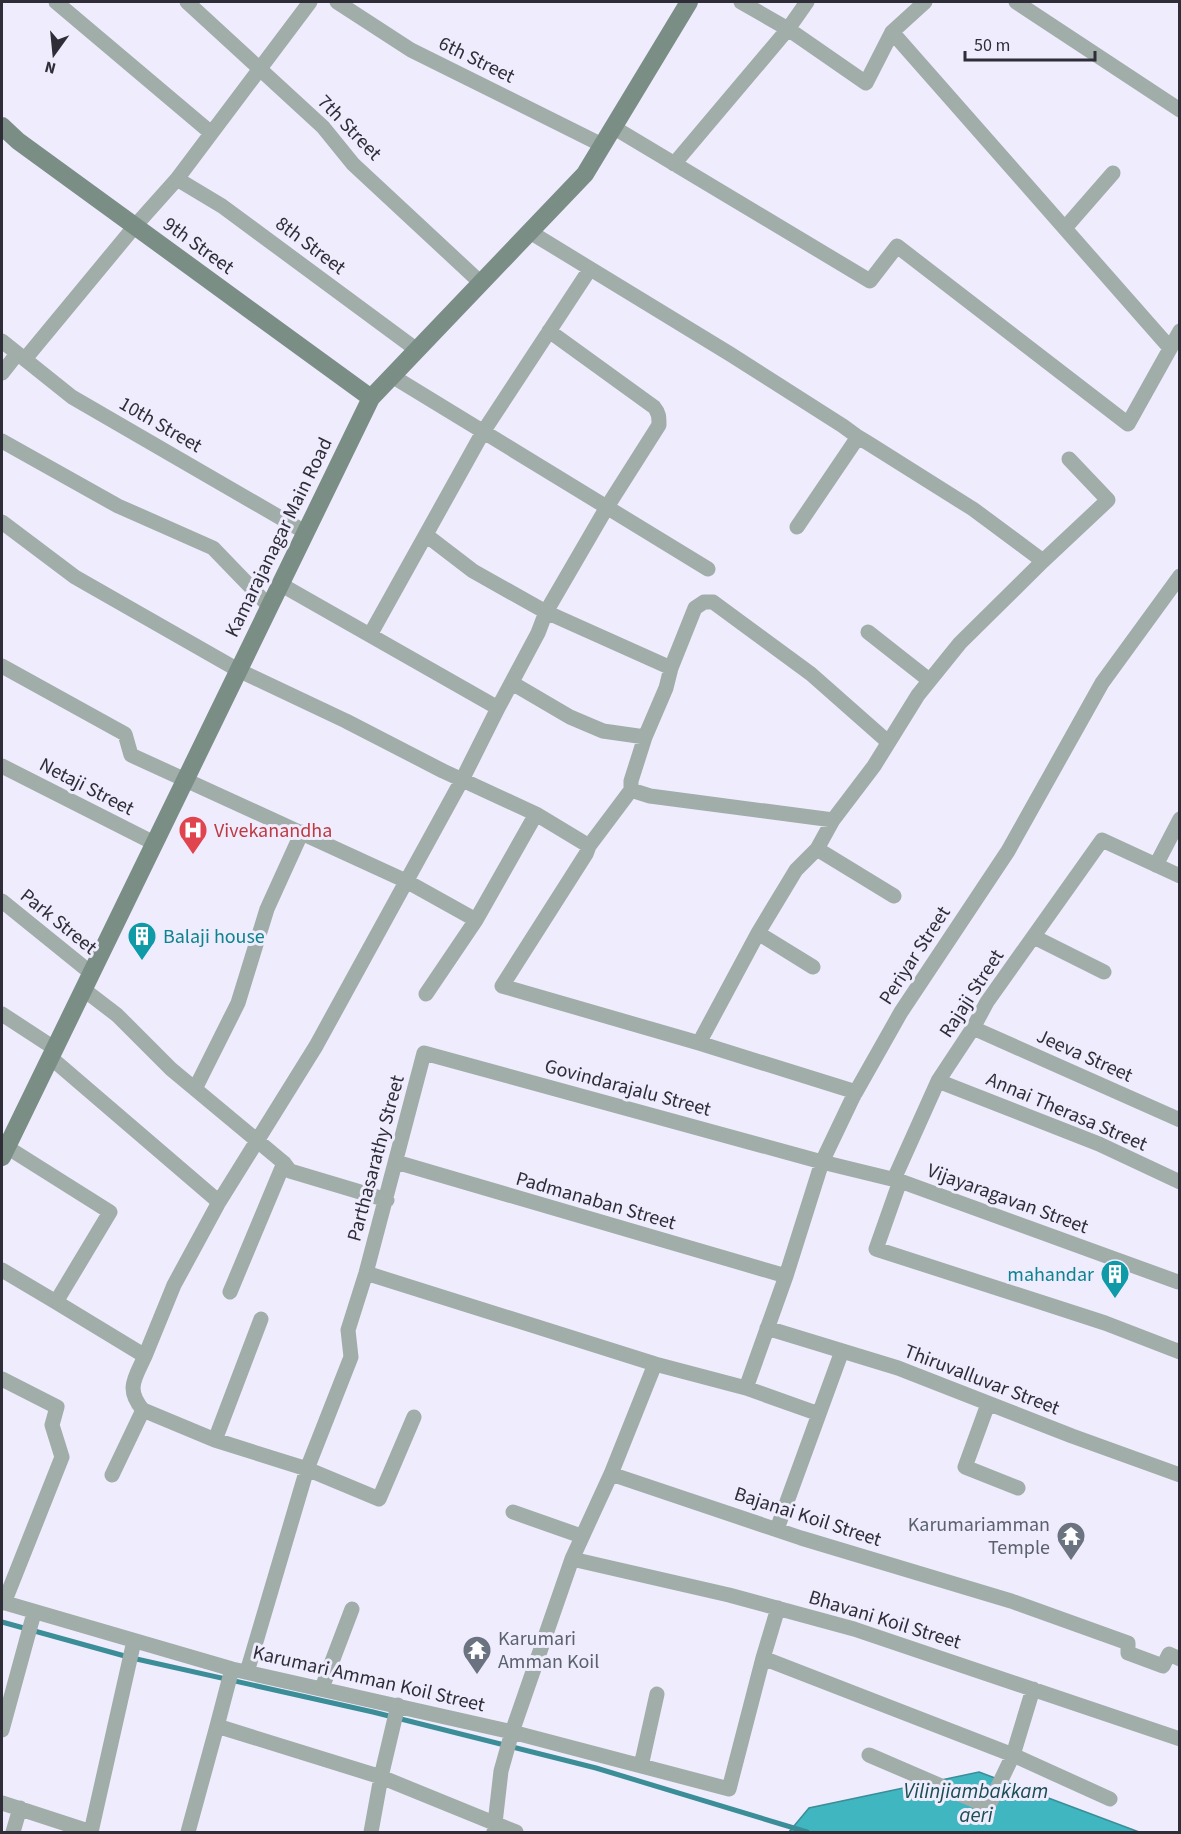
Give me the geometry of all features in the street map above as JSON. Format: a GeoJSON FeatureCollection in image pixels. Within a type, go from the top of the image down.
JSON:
{"type":"FeatureCollection","features":[{"type":"Feature","properties":{"kind":"main road","name":"Kamarajanagar Main Road"},"geometry":{"type":"LineString","coordinates":[[3,1149],[371,398],[585,174],[689,2]]}},
{"type":"Feature","properties":{"kind":"main road","name":"9th Street"},"geometry":{"type":"LineString","coordinates":[[2,126],[18,141],[371,398]]}},
{"type":"Feature","properties":{"kind":"street"},"geometry":{"type":"LineString","coordinates":[[56,2],[210,132]]}},
{"type":"Feature","properties":{"kind":"street","name":"7th Street"},"geometry":{"type":"LineString","coordinates":[[187,2],[323,127],[353,164],[481,283]]}},
{"type":"Feature","properties":{"kind":"street"},"geometry":{"type":"LineString","coordinates":[[2,373],[21,357],[177,179],[210,132],[310,2]]}},
{"type":"Feature","properties":{"kind":"street","name":"6th Street"},"geometry":{"type":"LineString","coordinates":[[338,2],[411,51],[603,145]]}},
{"type":"Feature","properties":{"kind":"street"},"geometry":{"type":"LineString","coordinates":[[741,2],[788,29],[866,83],[892,32],[925,2]]}},
{"type":"Feature","properties":{"kind":"street"},"geometry":{"type":"LineString","coordinates":[[674,164],[788,29],[807,2]]}},
{"type":"Feature","properties":{"kind":"street"},"geometry":{"type":"LineString","coordinates":[[1016,2],[1179,110]]}},
{"type":"Feature","properties":{"kind":"street"},"geometry":{"type":"LineString","coordinates":[[892,32],[1170,348]]}},
{"type":"Feature","properties":{"kind":"street"},"geometry":{"type":"LineString","coordinates":[[613,128],[870,280],[897,246],[1128,424],[1179,331]]}},
{"type":"Feature","properties":{"kind":"street"},"geometry":{"type":"LineString","coordinates":[[1065,228],[1113,173]]}},
{"type":"Feature","properties":{"kind":"street","name":"8th Street"},"geometry":{"type":"LineString","coordinates":[[177,179],[222,206],[417,350]]}},
{"type":"Feature","properties":{"kind":"street"},"geometry":{"type":"LineString","coordinates":[[530,232],[730,354],[843,426],[858,438],[868,442],[973,509],[1043,561]]}},
{"type":"Feature","properties":{"kind":"street"},"geometry":{"type":"LineString","coordinates":[[370,635],[483,432],[590,269]]}},
{"type":"Feature","properties":{"kind":"street"},"geometry":{"type":"LineString","coordinates":[[414,1417],[380,1499],[307,1469],[215,1440],[143,1410],[135,1401],[132,1393],[133,1384],[174,1285],[219,1202],[306,1063],[463,778],[538,633],[546,612],[607,507],[659,425],[658,411],[549,331]]}},
{"type":"Feature","properties":{"kind":"street","name":"10th Street"},"geometry":{"type":"LineString","coordinates":[[2,342],[72,397],[305,532]]}},
{"type":"Feature","properties":{"kind":"street"},"geometry":{"type":"LineString","coordinates":[[392,376],[708,569]]}},
{"type":"Feature","properties":{"kind":"street"},"geometry":{"type":"LineString","coordinates":[[797,527],[858,438]]}},
{"type":"Feature","properties":{"kind":"street"},"geometry":{"type":"LineString","coordinates":[[2,441],[118,506],[213,548],[270,606]]}},
{"type":"Feature","properties":{"kind":"street"},"geometry":{"type":"LineString","coordinates":[[699,1043],[758,933],[796,870],[817,849],[833,820],[874,766],[929,680],[960,643],[1108,500],[1069,459]]}},
{"type":"Feature","properties":{"kind":"street"},"geometry":{"type":"LineString","coordinates":[[2,522],[75,577],[238,670],[536,814],[589,846]]}},
{"type":"Feature","properties":{"kind":"street"},"geometry":{"type":"LineString","coordinates":[[426,535],[472,571],[546,612],[671,668]]}},
{"type":"Feature","properties":{"kind":"street","name":"Periyar Street"},"geometry":{"type":"LineString","coordinates":[[746,1388],[786,1276],[822,1162],[856,1092],[901,1012],[1008,851],[1102,683],[1179,576]]}},
{"type":"Feature","properties":{"kind":"street"},"geometry":{"type":"LineString","coordinates":[[280,584],[498,708]]}},
{"type":"Feature","properties":{"kind":"street"},"geometry":{"type":"LineString","coordinates":[[856,1092],[699,1043],[502,986],[589,846],[632,790],[631,781],[645,736],[666,688],[671,668],[695,608],[704,602],[713,602],[811,674],[888,742]]}},
{"type":"Feature","properties":{"kind":"street"},"geometry":{"type":"LineString","coordinates":[[868,632],[929,680]]}},
{"type":"Feature","properties":{"kind":"street"},"geometry":{"type":"LineString","coordinates":[[2,666],[125,734],[131,755],[406,881],[476,920]]}},
{"type":"Feature","properties":{"kind":"street"},"geometry":{"type":"LineString","coordinates":[[512,683],[570,717],[603,731],[645,736]]}},
{"type":"Feature","properties":{"kind":"street","name":"Netaji Street"},"geometry":{"type":"LineString","coordinates":[[2,766],[154,843]]}},
{"type":"Feature","properties":{"kind":"street"},"geometry":{"type":"LineString","coordinates":[[632,790],[650,796],[833,820]]}},
{"type":"Feature","properties":{"kind":"street"},"geometry":{"type":"LineString","coordinates":[[426,994],[476,920],[536,814]]}},
{"type":"Feature","properties":{"kind":"street"},"geometry":{"type":"LineString","coordinates":[[1179,819],[1156,865],[1179,876]]}},
{"type":"Feature","properties":{"kind":"street"},"geometry":{"type":"LineString","coordinates":[[195,1089],[238,1003],[267,909],[302,832]]}},
{"type":"Feature","properties":{"kind":"street","name":"Rajaji Street"},"geometry":{"type":"LineString","coordinates":[[1156,865],[1102,840],[987,1002],[973,1028],[938,1081],[897,1180],[876,1249],[1105,1323],[1179,1352]]}},
{"type":"Feature","properties":{"kind":"street"},"geometry":{"type":"LineString","coordinates":[[817,849],[894,896]]}},
{"type":"Feature","properties":{"kind":"street","name":"Park Street"},"geometry":{"type":"LineString","coordinates":[[2,901],[87,981],[171,1069],[255,1142],[284,1163],[290,1171],[387,1200]]}},
{"type":"Feature","properties":{"kind":"street"},"geometry":{"type":"LineString","coordinates":[[758,933],[813,966]]}},
{"type":"Feature","properties":{"kind":"street"},"geometry":{"type":"LineString","coordinates":[[1034,937],[1104,972]]}},
{"type":"Feature","properties":{"kind":"street"},"geometry":{"type":"LineString","coordinates":[[2,1014],[52,1052],[219,1202]]}},
{"type":"Feature","properties":{"kind":"street","name":"Jeeva Street"},"geometry":{"type":"LineString","coordinates":[[973,1028],[1179,1120]]}},
{"type":"Feature","properties":{"kind":"street","name":"Govindarajalu Street"},"geometry":{"type":"LineString","coordinates":[[424,1053],[822,1162]]}},
{"type":"Feature","properties":{"kind":"street","name":"Parthasarathy Street"},"geometry":{"type":"LineString","coordinates":[[188,1833],[227,1686],[240,1670],[307,1469],[351,1357],[348,1330],[387,1200],[424,1053]]}},
{"type":"Feature","properties":{"kind":"street","name":"Annai Therasa Street"},"geometry":{"type":"LineString","coordinates":[[938,1081],[1099,1144],[1179,1182]]}},
{"type":"Feature","properties":{"kind":"street"},"geometry":{"type":"LineString","coordinates":[[3,1149],[110,1212],[57,1302]]}},
{"type":"Feature","properties":{"kind":"street","name":"Padmanaban Street"},"geometry":{"type":"LineString","coordinates":[[396,1162],[786,1276]]}},
{"type":"Feature","properties":{"kind":"street","name":"Vijayaragavan Street"},"geometry":{"type":"LineString","coordinates":[[822,1162],[897,1180],[1178,1282]]}},
{"type":"Feature","properties":{"kind":"street"},"geometry":{"type":"LineString","coordinates":[[230,1292],[284,1163]]}},
{"type":"Feature","properties":{"kind":"street"},"geometry":{"type":"LineString","coordinates":[[2,1270],[144,1356]]}},
{"type":"Feature","properties":{"kind":"street"},"geometry":{"type":"LineString","coordinates":[[366,1273],[655,1364],[746,1388],[819,1414]]}},
{"type":"Feature","properties":{"kind":"street"},"geometry":{"type":"LineString","coordinates":[[215,1440],[261,1319]]}},
{"type":"Feature","properties":{"kind":"street","name":"Thiruvalluvar Street"},"geometry":{"type":"LineString","coordinates":[[767,1328],[898,1368],[1179,1475]]}},
{"type":"Feature","properties":{"kind":"street"},"geometry":{"type":"LineString","coordinates":[[777,1529],[842,1351]]}},
{"type":"Feature","properties":{"kind":"street"},"geometry":{"type":"LineString","coordinates":[[495,1828],[501,1771],[511,1736],[572,1559],[611,1474],[655,1364]]}},
{"type":"Feature","properties":{"kind":"street"},"geometry":{"type":"LineString","coordinates":[[2,1379],[57,1407],[52,1425],[62,1457],[3,1603]]}},
{"type":"Feature","properties":{"kind":"street"},"geometry":{"type":"LineString","coordinates":[[988,1404],[965,1467],[1018,1488]]}},
{"type":"Feature","properties":{"kind":"street"},"geometry":{"type":"LineString","coordinates":[[112,1475],[143,1410]]}},
{"type":"Feature","properties":{"kind":"street","name":"Bajanai Koil Street"},"geometry":{"type":"LineString","coordinates":[[611,1474],[777,1529],[1011,1601],[1128,1643],[1128,1653],[1163,1666],[1169,1654],[1179,1659]]}},
{"type":"Feature","properties":{"kind":"street"},"geometry":{"type":"LineString","coordinates":[[513,1512],[581,1536]]}},
{"type":"Feature","properties":{"kind":"street","name":"Bhavani Koil Street"},"geometry":{"type":"LineString","coordinates":[[572,1559],[729,1594],[854,1629],[1179,1739]]}},
{"type":"Feature","properties":{"kind":"street","name":"Karumari Amman Koil Street"},"geometry":{"type":"LineString","coordinates":[[3,1603],[133,1645],[322,1688],[641,1766],[729,1790],[763,1658]]}},
{"type":"Feature","properties":{"kind":"street"},"geometry":{"type":"LineString","coordinates":[[778,1608],[763,1658],[1012,1755],[1110,1799]]}},
{"type":"Feature","properties":{"kind":"street"},"geometry":{"type":"LineString","coordinates":[[322,1688],[352,1609]]}},
{"type":"Feature","properties":{"kind":"street"},"geometry":{"type":"LineString","coordinates":[[2,1730],[34,1613]]}},
{"type":"Feature","properties":{"kind":"street"},"geometry":{"type":"LineString","coordinates":[[2,1803],[91,1833],[133,1645]]}},
{"type":"Feature","properties":{"kind":"street"},"geometry":{"type":"LineString","coordinates":[[869,1755],[983,1804],[992,1801],[1012,1755],[1033,1689]]}},
{"type":"Feature","properties":{"kind":"street"},"geometry":{"type":"LineString","coordinates":[[641,1766],[657,1694]]}},
{"type":"Feature","properties":{"kind":"street"},"geometry":{"type":"LineString","coordinates":[[371,1833],[397,1708]]}},
{"type":"Feature","properties":{"kind":"street"},"geometry":{"type":"LineString","coordinates":[[217,1726],[383,1771],[495,1828],[516,1833]]}},
{"type":"Feature","properties":{"kind":"street"},"geometry":{"type":"LineString","coordinates":[[13,1833],[20,1808]]}},
{"type":"Feature","properties":{"kind":"water","name":"Vilinjiambakkam aeri"},"geometry":{"type":"Polygon","coordinates":[[[979,1772],[1139,1832],[789,1832],[809,1808],[979,1772]]]}},
{"type":"Feature","properties":{"kind":"waterway"},"geometry":{"type":"LineString","coordinates":[[2,1622],[132,1658],[373,1712],[596,1768],[807,1832]]}},
{"type":"Feature","properties":{"kind":"place","name":"Vivekanandha"},"geometry":{"type":"Point","coordinates":[193,856]}},
{"type":"Feature","properties":{"kind":"place","name":"Balaji house"},"geometry":{"type":"Point","coordinates":[142,962]}},
{"type":"Feature","properties":{"kind":"place","name":"mahandar"},"geometry":{"type":"Point","coordinates":[1115,1300]}},
{"type":"Feature","properties":{"kind":"place","name":"Karumariamman Temple"},"geometry":{"type":"Point","coordinates":[1071,1562]}},
{"type":"Feature","properties":{"kind":"place","name":"Karumari Amman Koil"},"geometry":{"type":"Point","coordinates":[477,1676]}}]}
